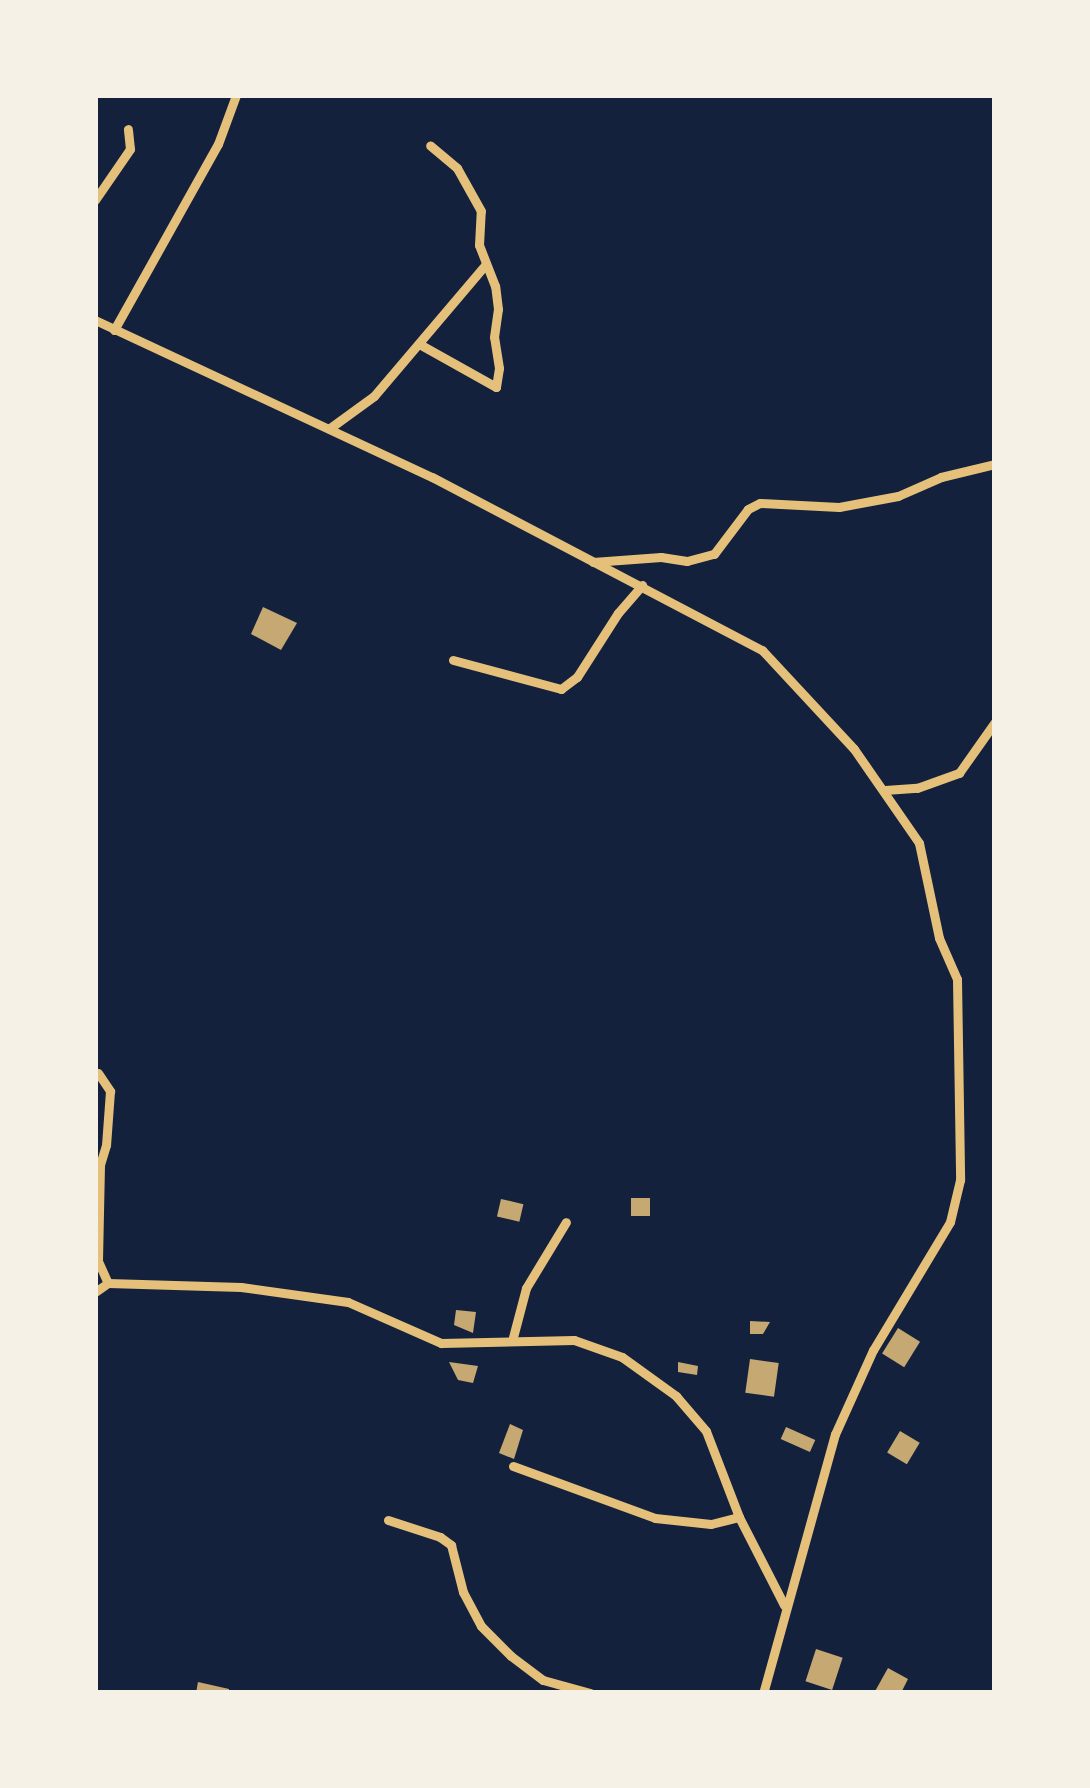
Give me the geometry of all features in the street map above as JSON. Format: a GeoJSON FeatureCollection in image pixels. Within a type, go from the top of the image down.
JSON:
{"type":"FeatureCollection","features":[{"type":"Feature","properties":{"kind":"street"},"geometry":{"type":"LineString","coordinates":[[114,330],[218,144],[236,95]]}},
{"type":"Feature","properties":{"kind":"street"},"geometry":{"type":"LineString","coordinates":[[95,200],[130,150],[128,129]]}},
{"type":"Feature","properties":{"kind":"street"},"geometry":{"type":"LineString","coordinates":[[421,345],[496,387],[496,286],[479,245],[481,212],[474,192],[456,168],[430,145]]}},
{"type":"Feature","properties":{"kind":"street"},"geometry":{"type":"LineString","coordinates":[[330,428],[374,396],[485,265]]}},
{"type":"Feature","properties":{"kind":"street"},"geometry":{"type":"LineString","coordinates":[[95,320],[468,496],[762,650],[812,701],[885,790],[920,843],[940,938],[957,978],[960,1180],[950,1222],[873,1350],[835,1434],[784,1605],[763,1693]]}},
{"type":"Feature","properties":{"kind":"street"},"geometry":{"type":"LineString","coordinates":[[590,562],[661,557],[686,561],[714,554],[748,509],[760,502],[839,508],[898,496],[941,477],[995,464]]}},
{"type":"Feature","properties":{"kind":"street"},"geometry":{"type":"LineString","coordinates":[[453,660],[561,689],[577,677],[618,613],[642,585]]}},
{"type":"Feature","properties":{"kind":"street"},"geometry":{"type":"LineString","coordinates":[[885,790],[917,788],[959,773],[995,722]]}},
{"type":"Feature","properties":{"kind":"street"},"geometry":{"type":"LineString","coordinates":[[98,1073],[110,1091],[106,1145],[98,1165],[98,1261],[108,1283]]}},
{"type":"Feature","properties":{"kind":"street"},"geometry":{"type":"LineString","coordinates":[[512,1341],[526,1288],[566,1222]]}},
{"type":"Feature","properties":{"kind":"street"},"geometry":{"type":"LineString","coordinates":[[95,1292],[108,1283],[241,1287],[348,1302],[441,1343],[574,1340],[622,1358],[676,1396],[706,1432],[739,1518],[784,1605]]}},
{"type":"Feature","properties":{"kind":"street"},"geometry":{"type":"LineString","coordinates":[[513,1466],[655,1518],[711,1524],[739,1518]]}},
{"type":"Feature","properties":{"kind":"street"},"geometry":{"type":"LineString","coordinates":[[388,1520],[440,1536],[451,1545],[462,1592],[481,1626],[511,1656],[543,1680],[590,1693]]}},
{"type":"Feature","properties":{"kind":"building"},"geometry":{"type":"Polygon","coordinates":[[[263,607],[297,623],[281,650],[251,634],[263,607]]]}},
{"type":"Feature","properties":{"kind":"building"},"geometry":{"type":"Polygon","coordinates":[[[631,1198],[650,1198],[650,1216],[631,1216],[631,1198]]]}},
{"type":"Feature","properties":{"kind":"building"},"geometry":{"type":"Polygon","coordinates":[[[501,1199],[523,1204],[519,1222],[497,1217],[501,1199]]]}},
{"type":"Feature","properties":{"kind":"building"},"geometry":{"type":"Polygon","coordinates":[[[456,1310],[476,1312],[473,1333],[454,1325],[456,1310]]]}},
{"type":"Feature","properties":{"kind":"building"},"geometry":{"type":"Polygon","coordinates":[[[750,1321],[770,1322],[763,1334],[750,1334],[750,1321]]]}},
{"type":"Feature","properties":{"kind":"building"},"geometry":{"type":"Polygon","coordinates":[[[898,1328],[920,1342],[904,1367],[882,1353],[898,1328]]]}},
{"type":"Feature","properties":{"kind":"building"},"geometry":{"type":"Polygon","coordinates":[[[750,1359],[779,1363],[774,1397],[745,1393],[750,1359]]]}},
{"type":"Feature","properties":{"kind":"building"},"geometry":{"type":"Polygon","coordinates":[[[449,1362],[478,1366],[473,1383],[458,1380],[449,1362]]]}},
{"type":"Feature","properties":{"kind":"building"},"geometry":{"type":"Polygon","coordinates":[[[678,1362],[698,1366],[697,1375],[678,1372],[678,1362]]]}},
{"type":"Feature","properties":{"kind":"building"},"geometry":{"type":"Polygon","coordinates":[[[510,1424],[523,1430],[514,1459],[499,1453],[510,1424]]]}},
{"type":"Feature","properties":{"kind":"building"},"geometry":{"type":"Polygon","coordinates":[[[786,1427],[815,1440],[810,1452],[781,1439],[786,1427]]]}},
{"type":"Feature","properties":{"kind":"building"},"geometry":{"type":"Polygon","coordinates":[[[900,1431],[920,1443],[907,1464],[887,1452],[900,1431]]]}},
{"type":"Feature","properties":{"kind":"building"},"geometry":{"type":"Polygon","coordinates":[[[816,1649],[843,1658],[832,1690],[805,1681],[816,1649]]]}},
{"type":"Feature","properties":{"kind":"building"},"geometry":{"type":"Polygon","coordinates":[[[888,1668],[908,1679],[901,1693],[874,1693],[888,1668]]]}},
{"type":"Feature","properties":{"kind":"building"},"geometry":{"type":"Polygon","coordinates":[[[198,1682],[229,1689],[229,1693],[196,1693],[198,1682]]]}}]}
